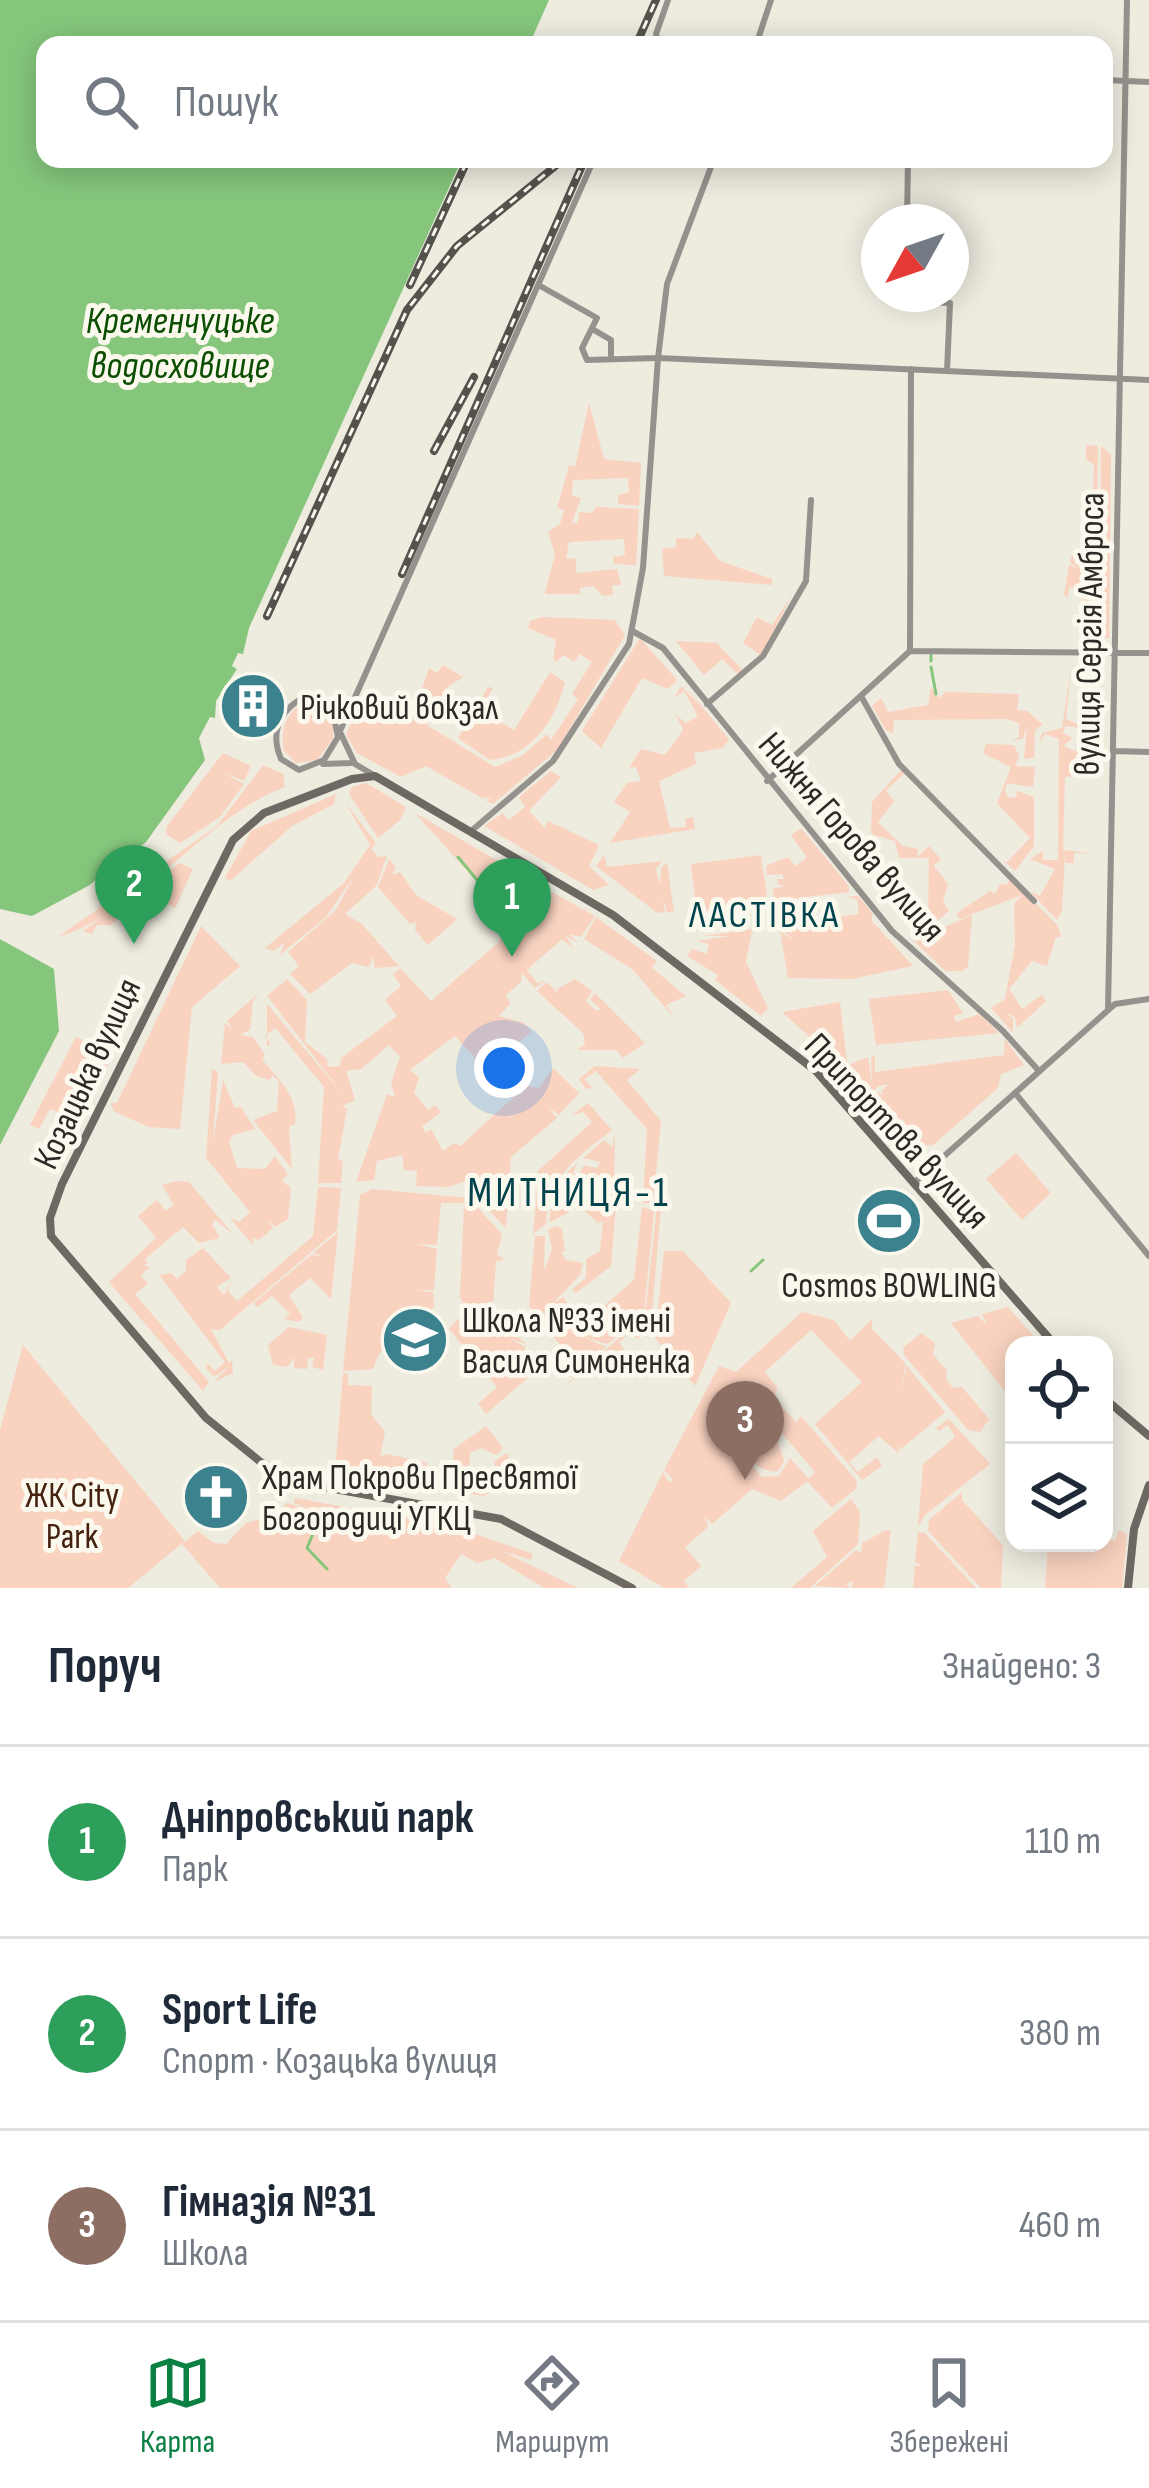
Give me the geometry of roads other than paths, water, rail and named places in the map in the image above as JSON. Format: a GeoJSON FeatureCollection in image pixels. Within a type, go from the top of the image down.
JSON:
{"type":"FeatureCollection","features":[{"type":"Feature","properties":{"kind":"main road","name":"Припортова вулиця"},"geometry":{"type":"LineString","coordinates":[[375,776],[613,915],[795,1054],[834,1089],[1047,1336]]}},
{"type":"Feature","properties":{"kind":"main road","name":"Козацька вулиця"},"geometry":{"type":"LineString","coordinates":[[375,776],[352,779],[264,813],[232,840],[191,916],[50,1216],[51,1236],[206,1418],[253,1457],[321,1486],[500,1519],[632,1588]]}},
{"type":"Feature","properties":{"kind":"main road"},"geometry":{"type":"LineString","coordinates":[[1113,1405],[1149,1436]]}},
{"type":"Feature","properties":{"kind":"main road"},"geometry":{"type":"LineString","coordinates":[[1128,1588],[1134,1529],[1149,1485]]}},
{"type":"Feature","properties":{"kind":"street"},"geometry":{"type":"LineString","coordinates":[[657,36],[668,0]]}},
{"type":"Feature","properties":{"kind":"street"},"geometry":{"type":"LineString","coordinates":[[759,36],[771,0]]}},
{"type":"Feature","properties":{"kind":"street","name":"вулиця Сергія Амброса"},"geometry":{"type":"LineString","coordinates":[[1108,1010],[1127,0]]}},
{"type":"Feature","properties":{"kind":"street"},"geometry":{"type":"LineString","coordinates":[[1113,80],[1149,82]]}},
{"type":"Feature","properties":{"kind":"street"},"geometry":{"type":"LineString","coordinates":[[316,766],[334,746],[542,287],[590,168]]}},
{"type":"Feature","properties":{"kind":"street"},"geometry":{"type":"LineString","coordinates":[[470,832],[553,761],[634,632],[667,284],[711,168]]}},
{"type":"Feature","properties":{"kind":"street"},"geometry":{"type":"LineString","coordinates":[[907,204],[908,168]]}},
{"type":"Feature","properties":{"kind":"street"},"geometry":{"type":"LineString","coordinates":[[542,287],[592,313],[594,330],[583,346],[583,356],[592,362],[611,355],[1149,380]]}},
{"type":"Feature","properties":{"kind":"street"},"geometry":{"type":"LineString","coordinates":[[946,371],[949,312]]}},
{"type":"Feature","properties":{"kind":"street"},"geometry":{"type":"LineString","coordinates":[[594,330],[608,336],[611,355]]}},
{"type":"Feature","properties":{"kind":"street"},"geometry":{"type":"LineString","coordinates":[[910,651],[911,370]]}},
{"type":"Feature","properties":{"kind":"street"},"geometry":{"type":"LineString","coordinates":[[707,704],[764,656],[806,581],[811,500]]}},
{"type":"Feature","properties":{"kind":"street","name":"Нижня Горова вулиця"},"geometry":{"type":"LineString","coordinates":[[634,632],[660,644],[900,941],[1004,1031],[1040,1072]]}},
{"type":"Feature","properties":{"kind":"street"},"geometry":{"type":"LineString","coordinates":[[767,781],[910,651],[1149,653]]}},
{"type":"Feature","properties":{"kind":"street"},"geometry":{"type":"LineString","coordinates":[[316,694],[331,704],[355,764],[335,760],[299,770],[281,760],[275,738],[282,717],[295,701],[316,694]]}},
{"type":"Feature","properties":{"kind":"street"},"geometry":{"type":"LineString","coordinates":[[861,696],[897,762],[1034,901]]}},
{"type":"Feature","properties":{"kind":"street"},"geometry":{"type":"LineString","coordinates":[[1113,751],[1149,752]]}},
{"type":"Feature","properties":{"kind":"street","name":"Припортова вулиця"},"geometry":{"type":"LineString","coordinates":[[355,764],[375,776]]}},
{"type":"Feature","properties":{"kind":"street"},"geometry":{"type":"LineString","coordinates":[[915,1182],[1108,1010],[1122,1000],[1149,1000]]}},
{"type":"Feature","properties":{"kind":"street"},"geometry":{"type":"LineString","coordinates":[[1015,1093],[1149,1256]]}},
{"type":"Feature","properties":{"kind":"water","name":"Кременчуцьке водосховище"},"geometry":{"type":"Polygon","coordinates":[[[0,0],[549,0],[533,36],[36,36],[36,168],[458,168],[249,628],[243,654],[238,653],[232,666],[237,669],[216,701],[215,718],[210,717],[199,738],[205,760],[146,842],[88,886],[32,916],[0,909],[0,0]]]}},
{"type":"Feature","properties":{"kind":"water"},"geometry":{"type":"Polygon","coordinates":[[[0,939],[54,969],[59,1031],[0,1145],[0,939]]]}},
{"type":"Feature","properties":{"kind":"waterway"},"geometry":{"type":"LineString","coordinates":[[931,655],[931,661]]}},
{"type":"Feature","properties":{"kind":"waterway"},"geometry":{"type":"LineString","coordinates":[[931,667],[936,694]]}},
{"type":"Feature","properties":{"kind":"waterway"},"geometry":{"type":"LineString","coordinates":[[458,857],[492,898]]}},
{"type":"Feature","properties":{"kind":"waterway"},"geometry":{"type":"LineString","coordinates":[[751,1271],[763,1260]]}},
{"type":"Feature","properties":{"kind":"waterway"},"geometry":{"type":"LineString","coordinates":[[323,1510],[307,1548],[327,1569]]}},
{"type":"Feature","properties":{"kind":"railway"},"geometry":{"type":"LineString","coordinates":[[640,36],[656,0]]}},
{"type":"Feature","properties":{"kind":"railway"},"geometry":{"type":"LineString","coordinates":[[410,285],[464,168]]}},
{"type":"Feature","properties":{"kind":"railway"},"geometry":{"type":"LineString","coordinates":[[267,616],[407,310],[457,246],[553,168]]}},
{"type":"Feature","properties":{"kind":"railway"},"geometry":{"type":"LineString","coordinates":[[402,574],[581,168]]}},
{"type":"Feature","properties":{"kind":"railway"},"geometry":{"type":"LineString","coordinates":[[434,451],[474,377]]}},
{"type":"Feature","properties":{"kind":"place","name":"Річковий вокзал"},"geometry":{"type":"Point","coordinates":[253,706]}},
{"type":"Feature","properties":{"kind":"place","name":"Sport Life"},"geometry":{"type":"Point","coordinates":[134,944]}},
{"type":"Feature","properties":{"kind":"place","name":"Дніпровський парк"},"geometry":{"type":"Point","coordinates":[512,957]}},
{"type":"Feature","properties":{"kind":"place","name":"Cosmos BOWLING"},"geometry":{"type":"Point","coordinates":[889,1221]}},
{"type":"Feature","properties":{"kind":"place","name":"Школа №33 імені Василя Симоненка"},"geometry":{"type":"Point","coordinates":[415,1340]}},
{"type":"Feature","properties":{"kind":"place","name":"Гімназія №31"},"geometry":{"type":"Point","coordinates":[745,1480]}},
{"type":"Feature","properties":{"kind":"place","name":"Храм Покрови Пресвятої Богородиці УГКЦ"},"geometry":{"type":"Point","coordinates":[216,1497]}},
{"type":"Feature","properties":{"kind":"district","name":"ЛАСТІВКА"},"geometry":{"type":"Point","coordinates":[765,913]}},
{"type":"Feature","properties":{"kind":"district","name":"МИТНИЦЯ-1"},"geometry":{"type":"Point","coordinates":[569,1191]}},
{"type":"Feature","properties":{"kind":"park label","name":"ЖК City Park"},"geometry":{"type":"Point","coordinates":[72,1514]}}]}
